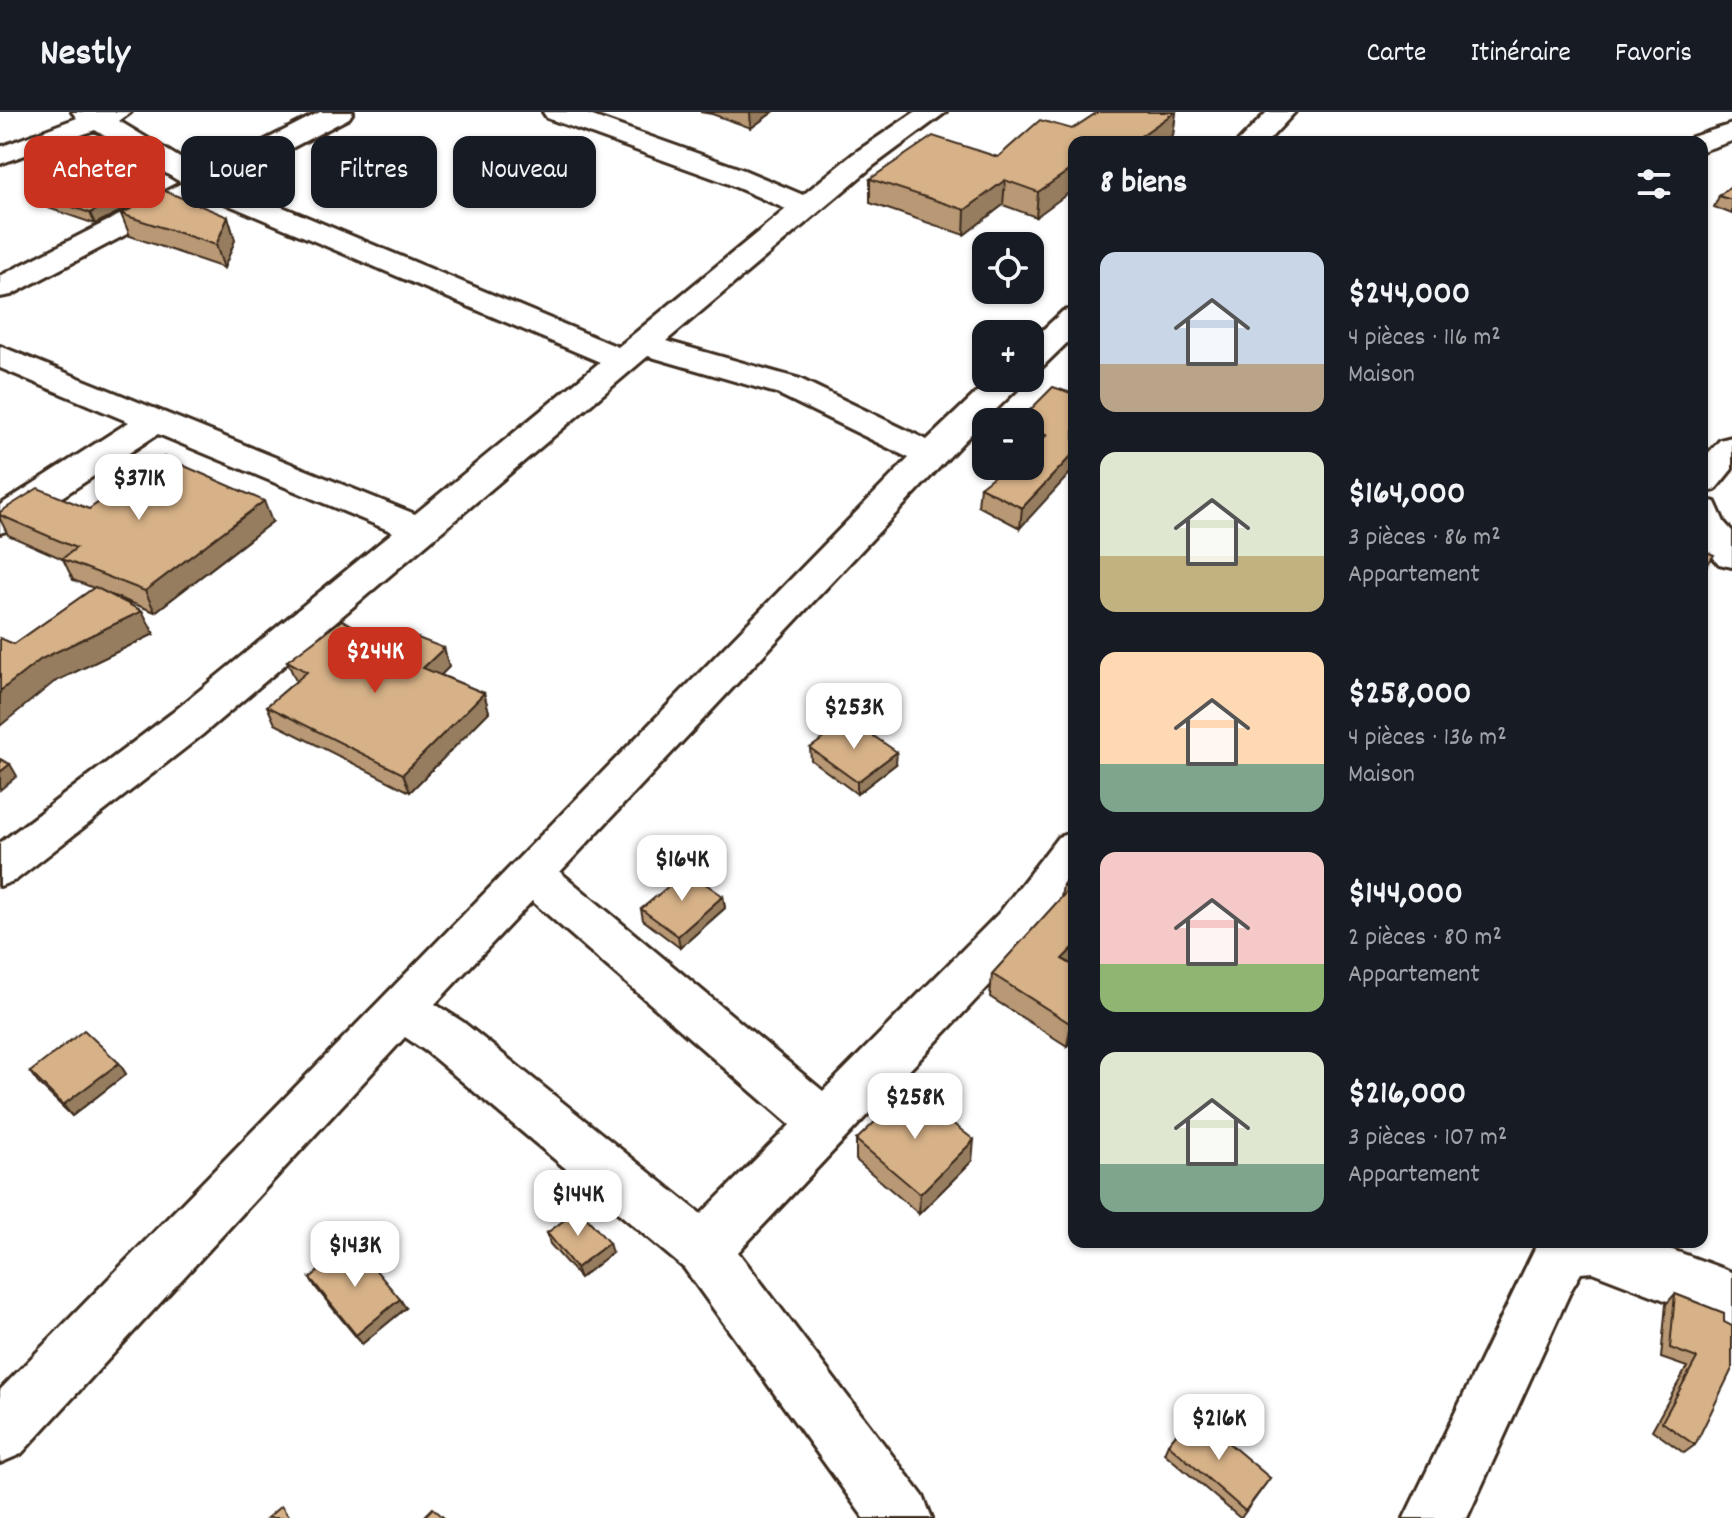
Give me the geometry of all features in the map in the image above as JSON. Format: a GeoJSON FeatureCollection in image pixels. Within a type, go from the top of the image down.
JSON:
{"type":"FeatureCollection","features":[{"type":"Feature","properties":{"kind":"street"},"geometry":{"type":"LineString","coordinates":[[295,136],[340,112]]}},
{"type":"Feature","properties":{"kind":"street"},"geometry":{"type":"LineString","coordinates":[[556,112],[734,176],[808,208]]}},
{"type":"Feature","properties":{"kind":"street"},"geometry":{"type":"LineString","coordinates":[[0,868],[187,724],[863,160],[933,112]]}},
{"type":"Feature","properties":{"kind":"street"},"geometry":{"type":"LineString","coordinates":[[1258,136],[1282,112]]}},
{"type":"Feature","properties":{"kind":"street"},"geometry":{"type":"LineString","coordinates":[[0,156],[101,115],[181,169]]}},
{"type":"Feature","properties":{"kind":"street"},"geometry":{"type":"LineString","coordinates":[[1708,141],[1732,132]]}},
{"type":"Feature","properties":{"kind":"street"},"geometry":{"type":"LineString","coordinates":[[0,288],[181,196]]}},
{"type":"Feature","properties":{"kind":"street"},"geometry":{"type":"LineString","coordinates":[[265,208],[633,353],[788,386],[932,456]]}},
{"type":"Feature","properties":{"kind":"street"},"geometry":{"type":"LineString","coordinates":[[1044,347],[1068,324]]}},
{"type":"Feature","properties":{"kind":"street"},"geometry":{"type":"LineString","coordinates":[[0,356],[418,529]]}},
{"type":"Feature","properties":{"kind":"street"},"geometry":{"type":"LineString","coordinates":[[0,1433],[530,873],[997,392]]}},
{"type":"Feature","properties":{"kind":"street"},"geometry":{"type":"LineString","coordinates":[[0,521],[154,421]]}},
{"type":"Feature","properties":{"kind":"street"},"geometry":{"type":"LineString","coordinates":[[1708,475],[1732,447]]}},
{"type":"Feature","properties":{"kind":"street"},"geometry":{"type":"LineString","coordinates":[[1708,527],[1732,555]]}},
{"type":"Feature","properties":{"kind":"street"},"geometry":{"type":"LineString","coordinates":[[703,1250],[1017,925],[1068,857]]}},
{"type":"Feature","properties":{"kind":"street"},"geometry":{"type":"LineString","coordinates":[[530,873],[826,1124]]}},
{"type":"Feature","properties":{"kind":"street"},"geometry":{"type":"LineString","coordinates":[[403,1009],[445,1037],[703,1250],[901,1518]]}},
{"type":"Feature","properties":{"kind":"street"},"geometry":{"type":"LineString","coordinates":[[1435,1518],[1551,1271],[1566,1248]]}},
{"type":"Feature","properties":{"kind":"street"},"geometry":{"type":"LineString","coordinates":[[1597,1248],[1732,1299]]}},
{"type":"Feature","properties":{"kind":"building"},"geometry":{"type":"Polygon","coordinates":[[[1098,112],[1175,112],[1141,136],[1068,136],[1068,171],[1038,192],[1005,180],[965,210],[870,179],[933,136],[998,157],[1040,120],[1072,129],[1098,112]]]}},
{"type":"Feature","properties":{"kind":"building"},"geometry":{"type":"Polygon","coordinates":[[[1732,185],[1732,200],[1719,196],[1732,185]]]}},
{"type":"Feature","properties":{"kind":"building"},"geometry":{"type":"Polygon","coordinates":[[[165,191],[181,198],[181,208],[206,208],[228,217],[216,245],[121,214],[132,208],[165,208],[165,191]]]}},
{"type":"Feature","properties":{"kind":"building"},"geometry":{"type":"Polygon","coordinates":[[[75,208],[100,208],[90,213],[75,208]]]}},
{"type":"Feature","properties":{"kind":"building"},"geometry":{"type":"Polygon","coordinates":[[[1053,387],[1068,392],[1068,459],[1022,508],[980,487],[989,480],[1044,480],[1044,437],[1047,435],[1044,434],[1044,408],[1032,408],[1053,387]]]}},
{"type":"Feature","properties":{"kind":"building"},"geometry":{"type":"Polygon","coordinates":[[[164,457],[264,501],[145,591],[62,559],[76,548],[0,515],[0,512],[38,488],[89,509],[164,457]]]}},
{"type":"Feature","properties":{"kind":"building"},"geometry":{"type":"Polygon","coordinates":[[[95,587],[142,611],[41,659],[0,691],[0,638],[14,644],[95,587]]]}},
{"type":"Feature","properties":{"kind":"building"},"geometry":{"type":"Polygon","coordinates":[[[342,620],[388,644],[402,632],[444,648],[423,668],[484,693],[403,774],[267,706],[307,672],[287,661],[342,620]]]}},
{"type":"Feature","properties":{"kind":"building"},"geometry":{"type":"Polygon","coordinates":[[[850,720],[897,752],[857,782],[810,748],[850,720]]]}},
{"type":"Feature","properties":{"kind":"building"},"geometry":{"type":"Polygon","coordinates":[[[0,759],[10,764],[0,772],[0,759]]]}},
{"type":"Feature","properties":{"kind":"building"},"geometry":{"type":"Polygon","coordinates":[[[687,871],[723,896],[678,936],[641,909],[687,871]]]}},
{"type":"Feature","properties":{"kind":"building"},"geometry":{"type":"Polygon","coordinates":[[[1068,890],[1068,953],[1062,959],[1068,962],[1068,1022],[992,974],[1068,890]]]}},
{"type":"Feature","properties":{"kind":"building"},"geometry":{"type":"Polygon","coordinates":[[[84,1030],[119,1063],[63,1105],[30,1072],[84,1030]]]}},
{"type":"Feature","properties":{"kind":"building"},"geometry":{"type":"Polygon","coordinates":[[[909,1089],[974,1140],[920,1194],[856,1140],[909,1089]]]}},
{"type":"Feature","properties":{"kind":"building"},"geometry":{"type":"Polygon","coordinates":[[[579,1209],[609,1243],[576,1268],[547,1233],[579,1209]]]}},
{"type":"Feature","properties":{"kind":"building"},"geometry":{"type":"Polygon","coordinates":[[[353,1243],[400,1299],[356,1335],[310,1278],[353,1243]]]}},
{"type":"Feature","properties":{"kind":"building"},"geometry":{"type":"Polygon","coordinates":[[[1675,1294],[1724,1313],[1724,1322],[1732,1326],[1732,1369],[1695,1445],[1662,1422],[1697,1358],[1670,1348],[1675,1294]]]}},
{"type":"Feature","properties":{"kind":"building"},"geometry":{"type":"Polygon","coordinates":[[[1193,1413],[1270,1478],[1245,1511],[1168,1444],[1193,1413]]]}},
{"type":"Feature","properties":{"kind":"building"},"geometry":{"type":"Polygon","coordinates":[[[281,1506],[290,1518],[267,1518],[281,1506]]]}},
{"type":"Feature","properties":{"kind":"building"},"geometry":{"type":"Polygon","coordinates":[[[433,1508],[444,1518],[423,1518],[433,1508]]]}}]}
